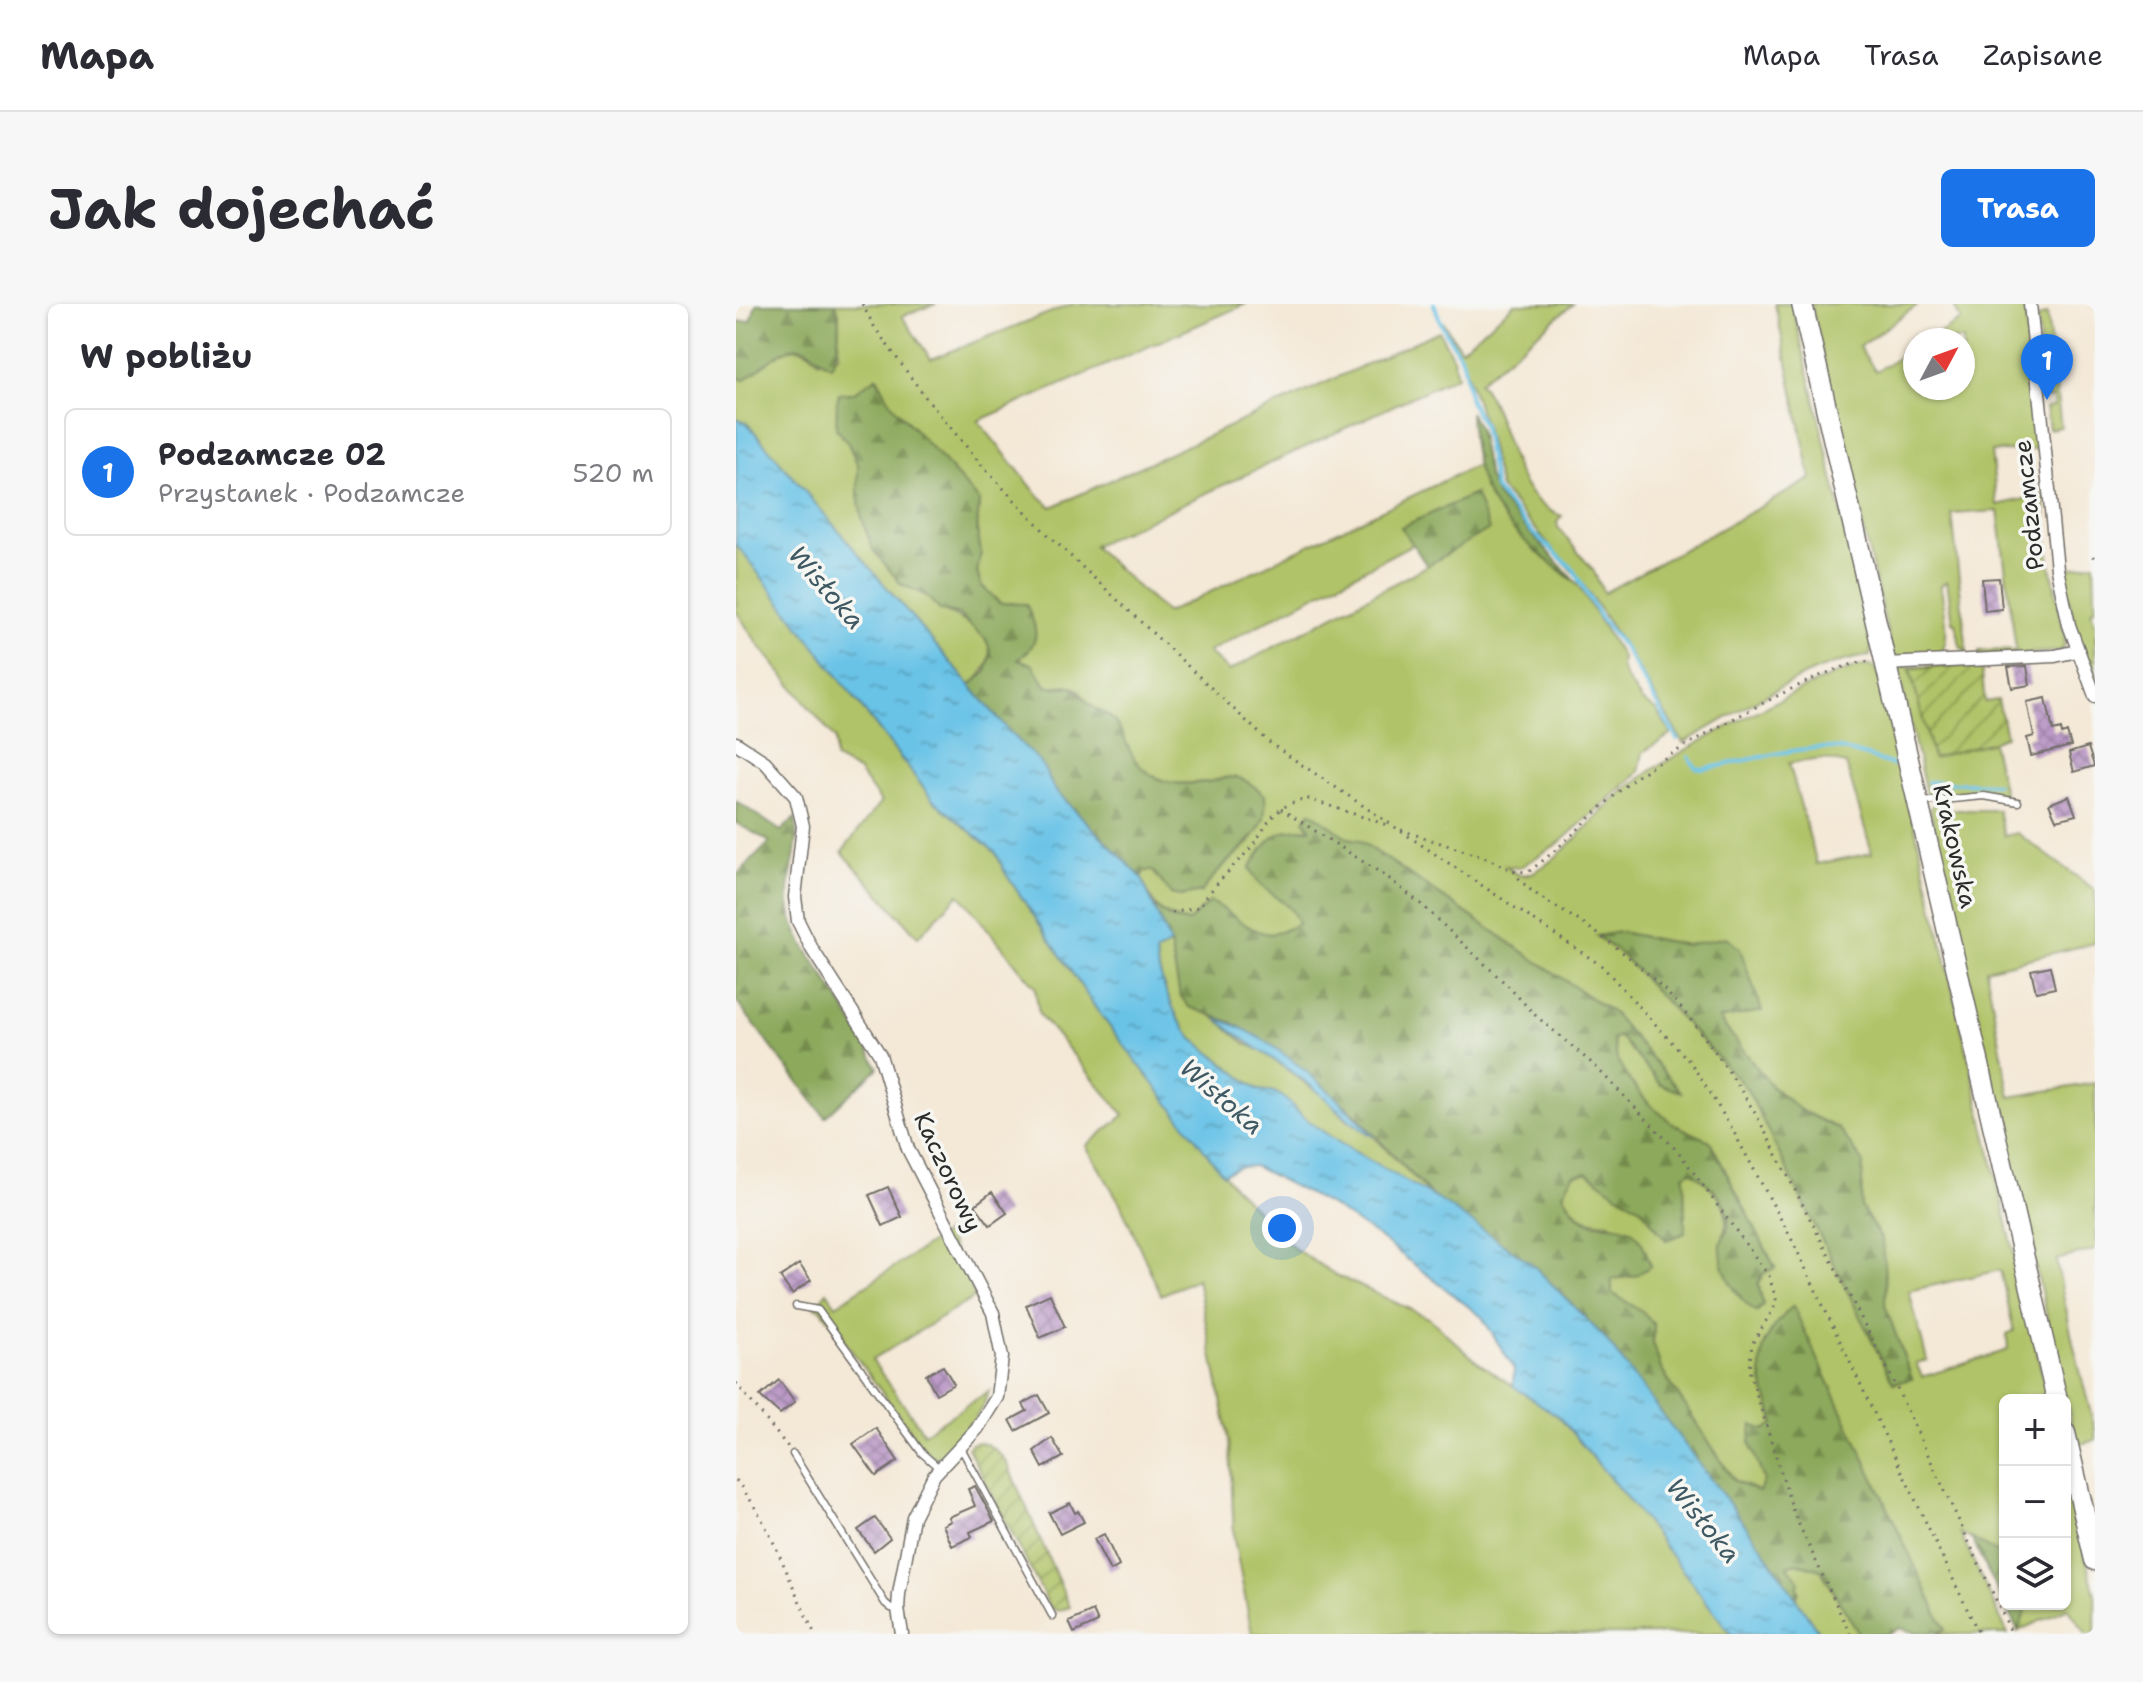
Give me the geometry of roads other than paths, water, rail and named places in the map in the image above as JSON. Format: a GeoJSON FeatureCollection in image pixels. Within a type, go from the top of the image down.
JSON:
{"type":"FeatureCollection","features":[{"type":"Feature","properties":{"kind":"main road","name":"Krakowska"},"geometry":{"type":"LineString","coordinates":[[1802,304],[2056,1394]]}},
{"type":"Feature","properties":{"kind":"main road"},"geometry":{"type":"LineString","coordinates":[[2071,1458],[2095,1560]]}},
{"type":"Feature","properties":{"kind":"street","name":"Podzamcze"},"geometry":{"type":"LineString","coordinates":[[2030,304],[2057,569],[2077,651],[2095,696]]}},
{"type":"Feature","properties":{"kind":"street"},"geometry":{"type":"LineString","coordinates":[[1885,664],[2055,656],[2077,651]]}},
{"type":"Feature","properties":{"kind":"street","name":"Kaczorowy"},"geometry":{"type":"LineString","coordinates":[[736,743],[765,762],[796,797],[803,826],[795,897],[798,921],[812,949],[880,1055],[908,1149],[993,1313],[1002,1357],[997,1397],[977,1429],[934,1475],[913,1517],[898,1609],[902,1634]]}},
{"type":"Feature","properties":{"kind":"lane"},"geometry":{"type":"LineString","coordinates":[[1918,803],[1969,796],[2018,802]]}},
{"type":"Feature","properties":{"kind":"lane"},"geometry":{"type":"LineString","coordinates":[[796,1306],[818,1310],[922,1453],[940,1469]]}},
{"type":"Feature","properties":{"kind":"lane"},"geometry":{"type":"LineString","coordinates":[[960,1446],[1053,1617]]}},
{"type":"Feature","properties":{"kind":"lane"},"geometry":{"type":"LineString","coordinates":[[793,1454],[885,1603],[898,1609]]}},
{"type":"Feature","properties":{"kind":"water","name":"Wisłoka"},"geometry":{"type":"Polygon","coordinates":[[[736,418],[746,422],[1008,730],[1041,763],[1054,789],[1141,877],[1170,944],[1156,953],[1157,964],[1178,1019],[1192,1038],[1258,1090],[1283,1097],[1308,1121],[1338,1142],[1444,1203],[1532,1264],[1604,1337],[1761,1546],[1820,1634],[1731,1634],[1636,1509],[1559,1417],[1513,1386],[1514,1369],[1482,1317],[1376,1235],[1332,1206],[1254,1166],[1238,1167],[1223,1174],[1097,1010],[1006,874],[996,853],[933,800],[736,544],[736,418]]]}},
{"type":"Feature","properties":{"kind":"water"},"geometry":{"type":"Polygon","coordinates":[[[1217,1019],[1237,1026],[1280,1051],[1342,1103],[1374,1137],[1310,1085],[1217,1019]]]}},
{"type":"Feature","properties":{"kind":"waterway"},"geometry":{"type":"LineString","coordinates":[[1434,304],[1442,326],[1463,361],[1470,401],[1483,425],[1495,489],[1533,533],[1573,569],[1599,616],[1625,649],[1677,739]]}},
{"type":"Feature","properties":{"kind":"waterway"},"geometry":{"type":"LineString","coordinates":[[1689,757],[1696,768],[1703,769],[1790,751],[1825,748],[1853,752],[1893,765]]}},
{"type":"Feature","properties":{"kind":"waterway"},"geometry":{"type":"LineString","coordinates":[[1928,782],[1996,784]]}},
{"type":"Feature","properties":{"kind":"place","name":"Podzamcze 02"},"geometry":{"type":"Point","coordinates":[2047,400]}}]}
